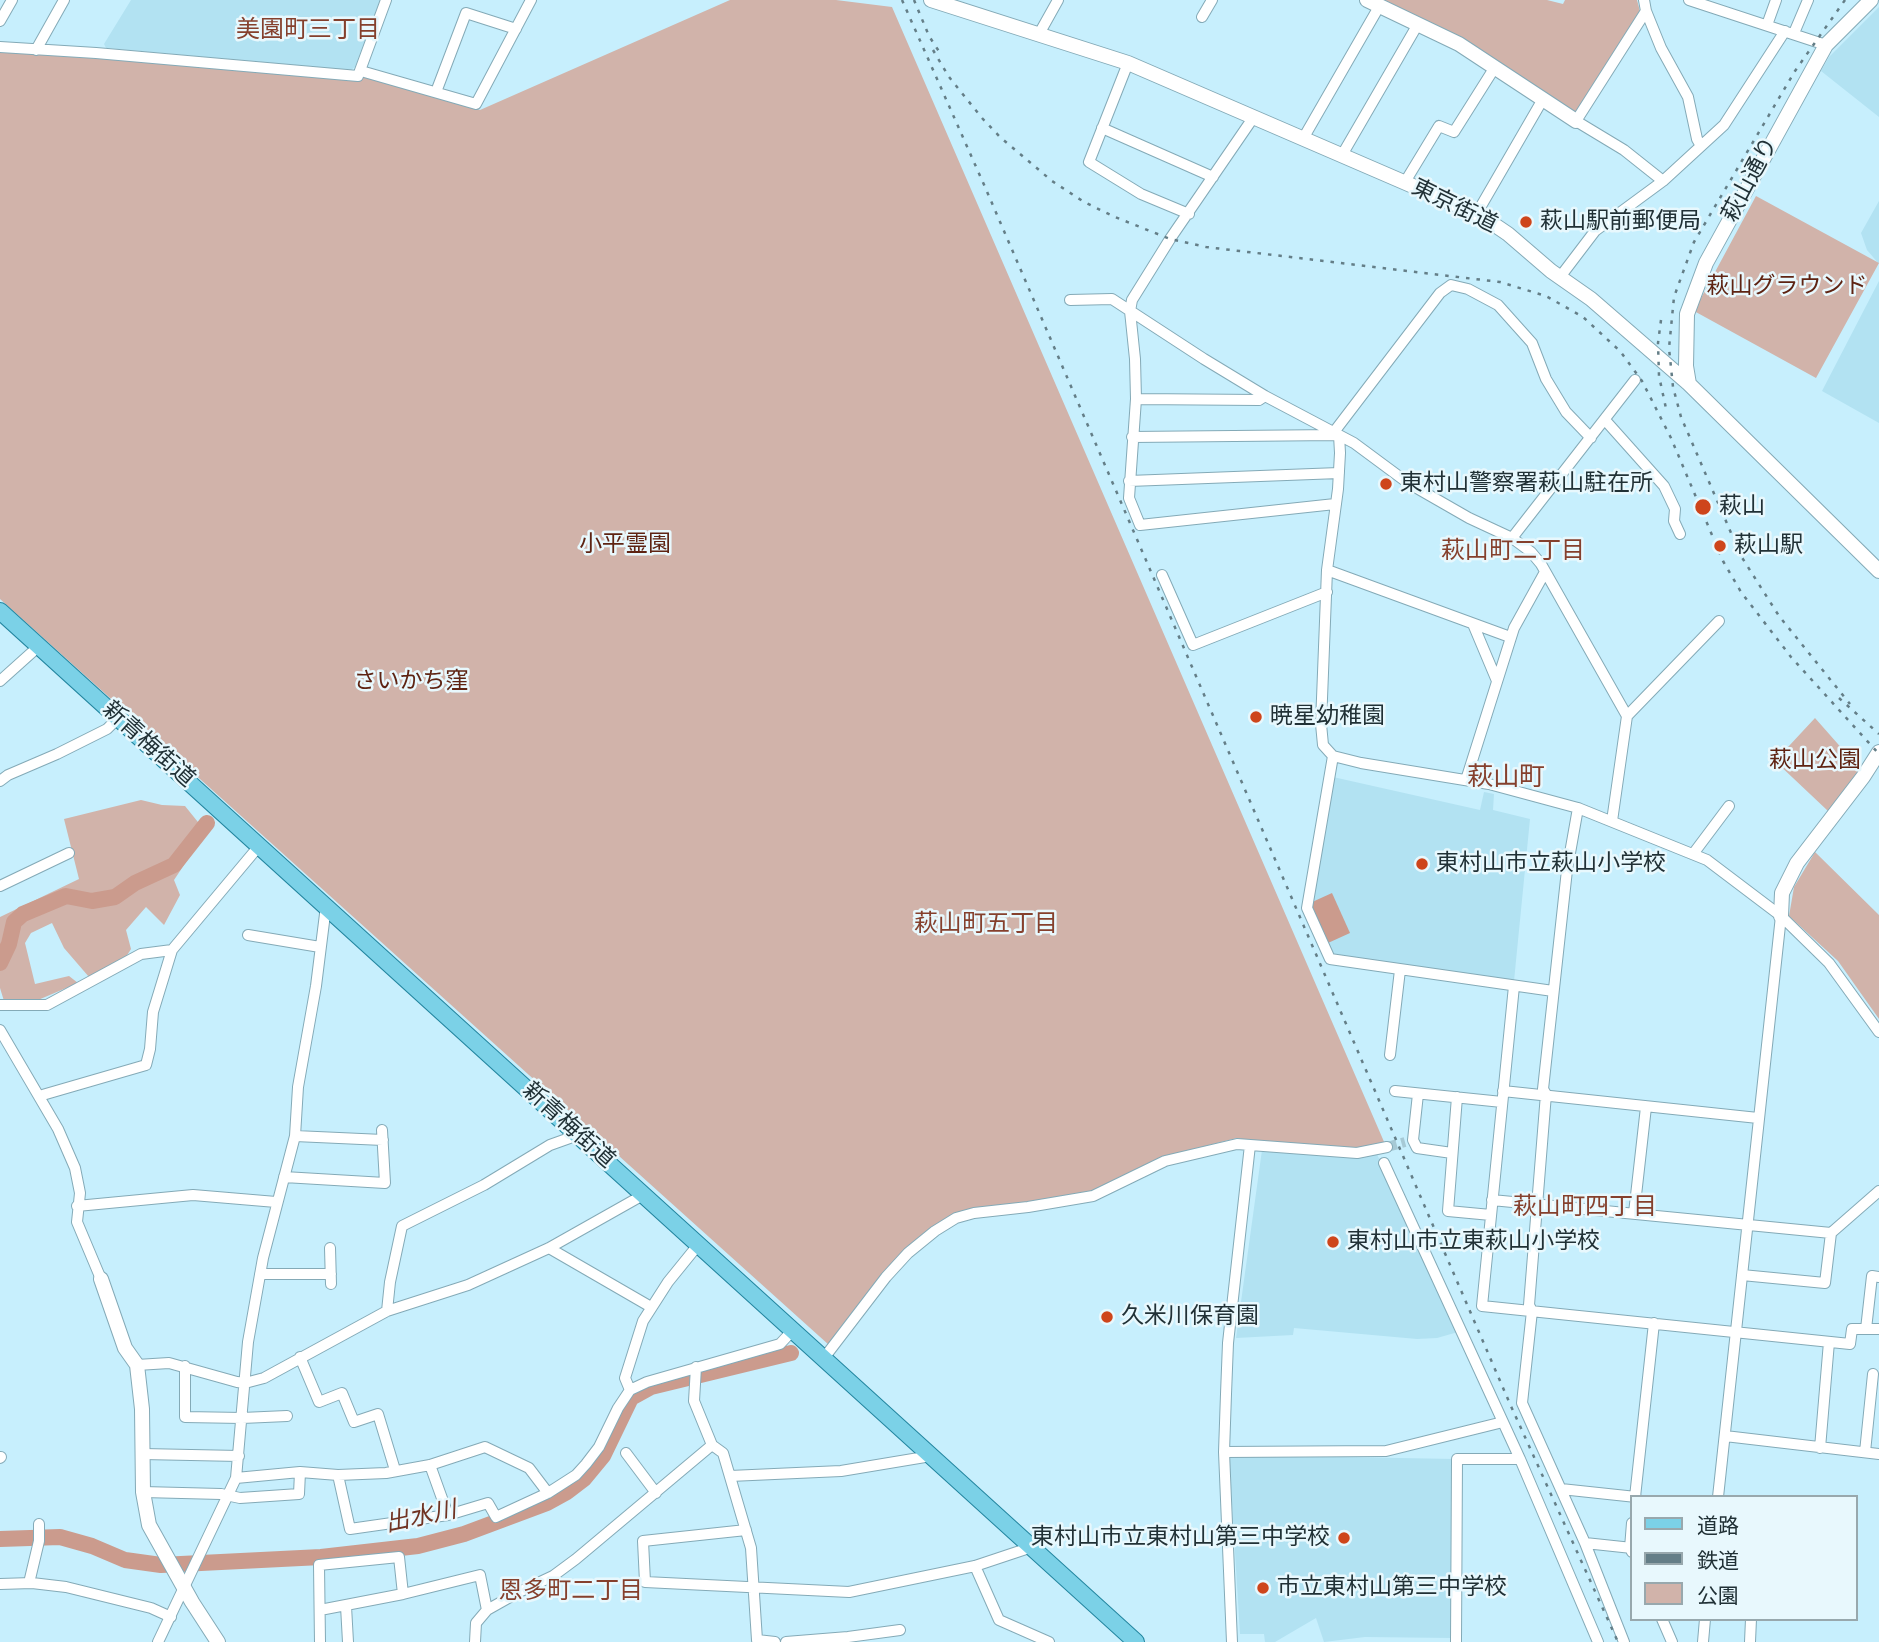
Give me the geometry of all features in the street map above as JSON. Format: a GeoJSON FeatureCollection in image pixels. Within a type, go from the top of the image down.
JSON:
{"type":"FeatureCollection","features":[{"type":"Feature","properties":{"kind":"main road","name":"新青梅街道"},"geometry":{"type":"LineString","coordinates":[[0,611],[1136,1642]]}},
{"type":"Feature","properties":{"kind":"street"},"geometry":{"type":"LineString","coordinates":[[0,20],[12,0]]}},
{"type":"Feature","properties":{"kind":"street"},"geometry":{"type":"LineString","coordinates":[[36,50],[64,0]]}},
{"type":"Feature","properties":{"kind":"street"},"geometry":{"type":"LineString","coordinates":[[0,47],[358,76],[386,0]]}},
{"type":"Feature","properties":{"kind":"street"},"geometry":{"type":"LineString","coordinates":[[361,71],[476,104],[531,0]]}},
{"type":"Feature","properties":{"kind":"street","name":"東京街道"},"geometry":{"type":"LineString","coordinates":[[932,0],[964,4],[1039,34],[1128,63],[1477,214],[1508,234],[1591,299],[1689,384],[1879,571]]}},
{"type":"Feature","properties":{"kind":"street"},"geometry":{"type":"LineString","coordinates":[[1039,34],[1058,0]]}},
{"type":"Feature","properties":{"kind":"street"},"geometry":{"type":"LineString","coordinates":[[1202,17],[1212,0]]}},
{"type":"Feature","properties":{"kind":"street"},"geometry":{"type":"LineString","coordinates":[[1689,0],[1704,2],[1825,45]]}},
{"type":"Feature","properties":{"kind":"street"},"geometry":{"type":"LineString","coordinates":[[1767,25],[1776,0]]}},
{"type":"Feature","properties":{"kind":"street"},"geometry":{"type":"LineString","coordinates":[[1560,277],[1595,231],[1663,180],[1724,125],[1790,32],[1808,0]]}},
{"type":"Feature","properties":{"kind":"street","name":"萩山通り"},"geometry":{"type":"LineString","coordinates":[[1689,384],[1685,334],[1687,314],[1713,251],[1825,45],[1871,0]]}},
{"type":"Feature","properties":{"kind":"street"},"geometry":{"type":"LineString","coordinates":[[1304,137],[1374,3],[1459,44],[1624,150],[1663,180]]}},
{"type":"Feature","properties":{"kind":"street"},"geometry":{"type":"LineString","coordinates":[[1645,5],[1661,48],[1688,97],[1701,146]]}},
{"type":"Feature","properties":{"kind":"street"},"geometry":{"type":"LineString","coordinates":[[1576,121],[1645,5]]}},
{"type":"Feature","properties":{"kind":"street"},"geometry":{"type":"LineString","coordinates":[[436,92],[466,13],[516,29]]}},
{"type":"Feature","properties":{"kind":"street"},"geometry":{"type":"LineString","coordinates":[[1342,155],[1418,24]]}},
{"type":"Feature","properties":{"kind":"street"},"geometry":{"type":"LineString","coordinates":[[1128,63],[1088,162],[1141,194],[1189,214]]}},
{"type":"Feature","properties":{"kind":"street"},"geometry":{"type":"LineString","coordinates":[[1405,182],[1439,126],[1454,132],[1495,67]]}},
{"type":"Feature","properties":{"kind":"street"},"geometry":{"type":"LineString","coordinates":[[1477,214],[1543,99]]}},
{"type":"Feature","properties":{"kind":"street"},"geometry":{"type":"LineString","coordinates":[[1253,118],[1132,300],[1130,311],[1136,399],[1129,498],[1140,525],[1335,504]]}},
{"type":"Feature","properties":{"kind":"street"},"geometry":{"type":"LineString","coordinates":[[1102,128],[1213,177]]}},
{"type":"Feature","properties":{"kind":"street"},"geometry":{"type":"LineString","coordinates":[[1591,438],[1566,412],[1546,379],[1532,343],[1498,305],[1468,289],[1451,285],[1440,293],[1336,434],[1340,453],[1327,570],[1321,724],[1323,746],[1333,756],[1371,765],[1466,780],[1578,808],[1693,854],[1719,868],[1781,916],[1829,963],[1879,1032]]}},
{"type":"Feature","properties":{"kind":"street"},"geometry":{"type":"LineString","coordinates":[[1070,300],[1112,299],[1265,396],[1354,443],[1408,483],[1469,518],[1512,538],[1531,552],[1627,716]]}},
{"type":"Feature","properties":{"kind":"street"},"geometry":{"type":"LineString","coordinates":[[1512,538],[1635,380]]}},
{"type":"Feature","properties":{"kind":"street"},"geometry":{"type":"LineString","coordinates":[[1136,399],[1259,400],[1265,396]]}},
{"type":"Feature","properties":{"kind":"street"},"geometry":{"type":"LineString","coordinates":[[1605,419],[1664,486],[1675,509],[1674,521],[1680,534]]}},
{"type":"Feature","properties":{"kind":"street"},"geometry":{"type":"LineString","coordinates":[[1132,437],[1336,434]]}},
{"type":"Feature","properties":{"kind":"street"},"geometry":{"type":"LineString","coordinates":[[1129,481],[1339,473]]}},
{"type":"Feature","properties":{"kind":"street"},"geometry":{"type":"LineString","coordinates":[[1327,570],[1510,637]]}},
{"type":"Feature","properties":{"kind":"street"},"geometry":{"type":"LineString","coordinates":[[1466,780],[1510,637],[1545,572]]}},
{"type":"Feature","properties":{"kind":"street"},"geometry":{"type":"LineString","coordinates":[[1162,575],[1192,645],[1327,592]]}},
{"type":"Feature","properties":{"kind":"street"},"geometry":{"type":"LineString","coordinates":[[1612,821],[1627,716],[1720,621]]}},
{"type":"Feature","properties":{"kind":"street"},"geometry":{"type":"LineString","coordinates":[[1473,624],[1497,681]]}},
{"type":"Feature","properties":{"kind":"street"},"geometry":{"type":"LineString","coordinates":[[0,681],[39,646]]}},
{"type":"Feature","properties":{"kind":"street"},"geometry":{"type":"LineString","coordinates":[[0,781],[107,729],[118,718]]}},
{"type":"Feature","properties":{"kind":"street"},"geometry":{"type":"LineString","coordinates":[[1718,1495],[1782,893],[1797,863],[1879,752]]}},
{"type":"Feature","properties":{"kind":"street"},"geometry":{"type":"LineString","coordinates":[[1333,756],[1307,908],[1331,959],[1553,991]]}},
{"type":"Feature","properties":{"kind":"street"},"geometry":{"type":"LineString","coordinates":[[1693,854],[1729,806]]}},
{"type":"Feature","properties":{"kind":"street"},"geometry":{"type":"LineString","coordinates":[[1578,808],[1567,870],[1543,1089],[1546,1094],[1539,1203],[1529,1305],[1532,1311],[1522,1404],[1585,1543],[1624,1642]]}},
{"type":"Feature","properties":{"kind":"street"},"geometry":{"type":"LineString","coordinates":[[39,1096],[146,1065],[153,1012],[172,950],[259,846]]}},
{"type":"Feature","properties":{"kind":"street"},"geometry":{"type":"LineString","coordinates":[[0,886],[68,853]]}},
{"type":"Feature","properties":{"kind":"street"},"geometry":{"type":"LineString","coordinates":[[158,1642],[236,1478],[248,1342],[276,1202],[295,1136],[298,1087],[327,906]]}},
{"type":"Feature","properties":{"kind":"street"},"geometry":{"type":"LineString","coordinates":[[248,935],[320,947]]}},
{"type":"Feature","properties":{"kind":"street"},"geometry":{"type":"LineString","coordinates":[[0,1006],[47,1005],[141,954],[172,950]]}},
{"type":"Feature","properties":{"kind":"street"},"geometry":{"type":"LineString","coordinates":[[1390,1055],[1400,970]]}},
{"type":"Feature","properties":{"kind":"street"},"geometry":{"type":"LineString","coordinates":[[1514,986],[1482,1306],[1850,1344],[1852,1329],[1879,1329]]}},
{"type":"Feature","properties":{"kind":"street"},"geometry":{"type":"LineString","coordinates":[[0,1030],[58,1129],[75,1168],[79,1193],[77,1222],[101,1279],[125,1348],[137,1366],[142,1409],[143,1492],[149,1525],[218,1642]]}},
{"type":"Feature","properties":{"kind":"street"},"geometry":{"type":"LineString","coordinates":[[1395,1091],[1457,1097],[1546,1094],[1758,1118]]}},
{"type":"Feature","properties":{"kind":"street"},"geometry":{"type":"LineString","coordinates":[[1418,1094],[1409,1141],[1416,1148],[1452,1153]]}},
{"type":"Feature","properties":{"kind":"street"},"geometry":{"type":"LineString","coordinates":[[1457,1097],[1448,1211],[1491,1215]]}},
{"type":"Feature","properties":{"kind":"street"},"geometry":{"type":"LineString","coordinates":[[1634,1213],[1646,1107]]}},
{"type":"Feature","properties":{"kind":"street"},"geometry":{"type":"LineString","coordinates":[[284,1177],[385,1183],[382,1135],[295,1136]]}},
{"type":"Feature","properties":{"kind":"street"},"geometry":{"type":"LineString","coordinates":[[387,1311],[402,1226],[484,1185],[550,1145],[578,1135]]}},
{"type":"Feature","properties":{"kind":"street"},"geometry":{"type":"LineString","coordinates":[[824,1358],[886,1277],[908,1253],[935,1231],[956,1219],[974,1213],[1093,1196],[1165,1161],[1237,1144],[1357,1153],[1387,1147]]}},
{"type":"Feature","properties":{"kind":"street"},"geometry":{"type":"LineString","coordinates":[[1232,1642],[1224,1452],[1228,1343],[1250,1145]]}},
{"type":"Feature","properties":{"kind":"street"},"geometry":{"type":"LineString","coordinates":[[1384,1163],[1520,1459],[1598,1642]]}},
{"type":"Feature","properties":{"kind":"street"},"geometry":{"type":"LineString","coordinates":[[1742,1275],[1825,1283],[1831,1233],[1879,1192]]}},
{"type":"Feature","properties":{"kind":"street"},"geometry":{"type":"LineString","coordinates":[[77,1206],[193,1195],[276,1202]]}},
{"type":"Feature","properties":{"kind":"street"},"geometry":{"type":"LineString","coordinates":[[137,1366],[169,1363],[245,1383],[264,1378],[387,1311],[468,1285],[549,1248],[643,1195]]}},
{"type":"Feature","properties":{"kind":"street"},"geometry":{"type":"LineString","coordinates":[[1492,1199],[1831,1233]]}},
{"type":"Feature","properties":{"kind":"street"},"geometry":{"type":"LineString","coordinates":[[630,1390],[625,1378],[643,1321],[698,1245]]}},
{"type":"Feature","properties":{"kind":"street"},"geometry":{"type":"LineString","coordinates":[[260,1274],[294,1279],[331,1279],[330,1248]]}},
{"type":"Feature","properties":{"kind":"street"},"geometry":{"type":"LineString","coordinates":[[549,1248],[651,1307]]}},
{"type":"Feature","properties":{"kind":"street"},"geometry":{"type":"LineString","coordinates":[[1866,1329],[1872,1276],[1879,1278]]}},
{"type":"Feature","properties":{"kind":"street"},"geometry":{"type":"LineString","coordinates":[[1635,1495],[1654,1323]]}},
{"type":"Feature","properties":{"kind":"street"},"geometry":{"type":"LineString","coordinates":[[338,1475],[350,1530],[448,1515],[488,1503],[496,1517],[548,1493],[576,1475],[610,1427],[622,1400],[630,1390],[647,1382],[780,1344],[793,1330]]}},
{"type":"Feature","properties":{"kind":"street"},"geometry":{"type":"LineString","coordinates":[[1820,1448],[1829,1342]]}},
{"type":"Feature","properties":{"kind":"street"},"geometry":{"type":"LineString","coordinates":[[300,1357],[319,1402],[342,1393],[354,1422],[378,1414],[395,1470]]}},
{"type":"Feature","properties":{"kind":"street"},"geometry":{"type":"LineString","coordinates":[[185,1366],[185,1417],[287,1416]]}},
{"type":"Feature","properties":{"kind":"street"},"geometry":{"type":"LineString","coordinates":[[696,1369],[694,1401],[712,1445],[723,1453],[751,1548],[757,1640],[775,1642]]}},
{"type":"Feature","properties":{"kind":"street"},"geometry":{"type":"LineString","coordinates":[[1865,1452],[1873,1374]]}},
{"type":"Feature","properties":{"kind":"street"},"geometry":{"type":"LineString","coordinates":[[1224,1452],[1386,1451],[1503,1422]]}},
{"type":"Feature","properties":{"kind":"street"},"geometry":{"type":"LineString","coordinates":[[1725,1436],[1879,1454]]}},
{"type":"Feature","properties":{"kind":"street"},"geometry":{"type":"LineString","coordinates":[[475,1642],[476,1623],[487,1610],[553,1576],[603,1539],[712,1445]]}},
{"type":"Feature","properties":{"kind":"street"},"geometry":{"type":"LineString","coordinates":[[236,1478],[300,1472],[338,1475],[395,1470],[430,1465],[485,1447],[529,1468],[548,1493]]}},
{"type":"Feature","properties":{"kind":"street"},"geometry":{"type":"LineString","coordinates":[[626,1453],[656,1493]]}},
{"type":"Feature","properties":{"kind":"street"},"geometry":{"type":"LineString","coordinates":[[143,1454],[239,1456]]}},
{"type":"Feature","properties":{"kind":"street"},"geometry":{"type":"LineString","coordinates":[[730,1476],[841,1471],[931,1456]]}},
{"type":"Feature","properties":{"kind":"street"},"geometry":{"type":"LineString","coordinates":[[1456,1642],[1457,1459],[1520,1459]]}},
{"type":"Feature","properties":{"kind":"street"},"geometry":{"type":"LineString","coordinates":[[430,1465],[448,1515]]}},
{"type":"Feature","properties":{"kind":"street"},"geometry":{"type":"LineString","coordinates":[[143,1492],[221,1494],[229,1497],[299,1494],[300,1472]]}},
{"type":"Feature","properties":{"kind":"street"},"geometry":{"type":"LineString","coordinates":[[1561,1489],[1630,1496]]}},
{"type":"Feature","properties":{"kind":"street"},"geometry":{"type":"LineString","coordinates":[[29,1583],[39,1541],[39,1524]]}},
{"type":"Feature","properties":{"kind":"street"},"geometry":{"type":"LineString","coordinates":[[746,1530],[643,1541],[645,1582],[849,1592],[975,1566],[1032,1547]]}},
{"type":"Feature","properties":{"kind":"street"},"geometry":{"type":"LineString","coordinates":[[1585,1543],[1630,1549]]}},
{"type":"Feature","properties":{"kind":"street"},"geometry":{"type":"LineString","coordinates":[[320,1642],[319,1565],[399,1557],[404,1594]]}},
{"type":"Feature","properties":{"kind":"street"},"geometry":{"type":"LineString","coordinates":[[975,1566],[999,1620],[1049,1642]]}},
{"type":"Feature","properties":{"kind":"street"},"geometry":{"type":"LineString","coordinates":[[320,1610],[404,1594],[480,1575],[487,1610]]}},
{"type":"Feature","properties":{"kind":"street"},"geometry":{"type":"LineString","coordinates":[[0,1584],[29,1583],[65,1587],[151,1608],[170,1617]]}},
{"type":"Feature","properties":{"kind":"street"},"geometry":{"type":"LineString","coordinates":[[346,1606],[348,1642]]}},
{"type":"Feature","properties":{"kind":"street"},"geometry":{"type":"LineString","coordinates":[[1663,1621],[1672,1642]]}},
{"type":"Feature","properties":{"kind":"street"},"geometry":{"type":"LineString","coordinates":[[1703,1642],[1705,1621]]}},
{"type":"Feature","properties":{"kind":"street"},"geometry":{"type":"LineString","coordinates":[[1751,1621],[1751,1642]]}},
{"type":"Feature","properties":{"kind":"street"},"geometry":{"type":"LineString","coordinates":[[786,1642],[900,1630]]}},
{"type":"Feature","properties":{"kind":"shaded area"},"geometry":{"type":"Polygon","coordinates":[[[131,0],[380,0],[355,67],[351,70],[106,48],[104,44],[131,0]]]}},
{"type":"Feature","properties":{"kind":"shaded area"},"geometry":{"type":"Polygon","coordinates":[[[1879,7],[1879,117],[1821,71],[1829,57],[1879,7]]]}},
{"type":"Feature","properties":{"kind":"shaded area"},"geometry":{"type":"Polygon","coordinates":[[[1879,201],[1879,264],[1867,250],[1861,233],[1879,201]]]}},
{"type":"Feature","properties":{"kind":"shaded area"},"geometry":{"type":"Polygon","coordinates":[[[1879,281],[1879,423],[1822,391],[1879,281]]]}},
{"type":"Feature","properties":{"kind":"shaded area","name":"東村山市立萩山小学校"},"geometry":{"type":"Polygon","coordinates":[[[1333,777],[1480,810],[1484,792],[1494,794],[1493,810],[1530,819],[1514,981],[1333,956],[1310,908],[1333,777]]]}},
{"type":"Feature","properties":{"kind":"shaded area"},"geometry":{"type":"Polygon","coordinates":[[[1332,893],[1350,933],[1328,943],[1310,903],[1332,893]]]}},
{"type":"Feature","properties":{"kind":"shaded area","name":"東村山市立東萩山小学校"},"geometry":{"type":"Polygon","coordinates":[[[1262,1150],[1376,1152],[1458,1332],[1437,1338],[1417,1339],[1294,1328],[1293,1335],[1236,1338],[1262,1150]]]}},
{"type":"Feature","properties":{"kind":"shaded area","name":"東村山市立東村山第三中学校"},"geometry":{"type":"Polygon","coordinates":[[[1229,1455],[1455,1459],[1452,1638],[1365,1637],[1324,1642],[1316,1618],[1275,1642],[1265,1642],[1264,1634],[1240,1634],[1229,1455]]]}},
{"type":"Feature","properties":{"kind":"green space","name":"小平霊園"},"geometry":{"type":"Polygon","coordinates":[[[730,0],[836,0],[892,7],[1385,1144],[1357,1150],[1262,1143],[1237,1138],[1162,1157],[1092,1194],[935,1227],[829,1345],[0,599],[0,52],[191,65],[365,72],[480,110],[730,0]]]}},
{"type":"Feature","properties":{"kind":"green space"},"geometry":{"type":"Polygon","coordinates":[[[1376,0],[1547,0],[1563,4],[1565,0],[1637,0],[1641,15],[1575,113],[1376,0]]]}},
{"type":"Feature","properties":{"kind":"green space","name":"萩山グラウンド"},"geometry":{"type":"Polygon","coordinates":[[[1756,196],[1879,263],[1816,378],[1694,311],[1756,196]]]}},
{"type":"Feature","properties":{"kind":"green space","name":"萩山公園"},"geometry":{"type":"Polygon","coordinates":[[[1815,718],[1860,769],[1828,811],[1775,761],[1815,718]]]}},
{"type":"Feature","properties":{"kind":"green space"},"geometry":{"type":"Polygon","coordinates":[[[141,800],[162,805],[185,806],[206,832],[174,880],[180,895],[164,925],[146,907],[126,930],[131,949],[126,957],[89,977],[64,948],[52,923],[31,933],[25,943],[35,984],[69,976],[78,983],[38,1000],[4,1001],[0,988],[0,917],[79,879],[64,819],[141,800]]]}},
{"type":"Feature","properties":{"kind":"green space"},"geometry":{"type":"Polygon","coordinates":[[[1815,852],[1879,915],[1879,1019],[1838,961],[1789,916],[1794,887],[1815,852]]]}},
{"type":"Feature","properties":{"kind":"waterway"},"geometry":{"type":"LineString","coordinates":[[0,963],[9,944],[14,922],[23,914],[66,896],[92,901],[115,897],[135,883],[174,865],[207,823]]}},
{"type":"Feature","properties":{"kind":"waterway","name":"出水川"},"geometry":{"type":"LineString","coordinates":[[0,1539],[60,1537],[92,1546],[125,1560],[161,1565],[321,1557],[418,1546],[464,1534],[547,1503],[567,1492],[584,1479],[603,1456],[631,1398],[651,1387],[791,1353]]}},
{"type":"Feature","properties":{"kind":"tunnel"},"geometry":{"type":"LineString","coordinates":[[1387,1147],[1405,1142]]}},
{"type":"Feature","properties":{"kind":"railway"},"geometry":{"type":"LineString","coordinates":[[902,0],[1510,1404],[1618,1642]]}},
{"type":"Feature","properties":{"kind":"railway"},"geometry":{"type":"LineString","coordinates":[[914,0],[929,36],[942,56]]}},
{"type":"Feature","properties":{"kind":"railway"},"geometry":{"type":"LineString","coordinates":[[1845,0],[1795,71],[1694,242],[1674,297],[1669,348],[1673,387],[1681,417],[1741,556],[1779,616],[1850,704]]}},
{"type":"Feature","properties":{"kind":"railway"},"geometry":{"type":"LineString","coordinates":[[933,50],[949,77],[1000,137],[1052,181],[1084,202],[1115,217],[1170,239],[1206,247],[1500,282],[1546,296],[1583,317],[1620,351],[1642,381],[1671,438],[1723,561],[1741,592],[1791,657],[1879,754]]}},
{"type":"Feature","properties":{"kind":"railway"},"geometry":{"type":"LineString","coordinates":[[1661,320],[1658,343],[1659,376],[1667,413]]}},
{"type":"Feature","properties":{"kind":"railway"},"geometry":{"type":"LineString","coordinates":[[1839,698],[1879,734]]}},
{"type":"Feature","properties":{"kind":"place","name":"萩山駅前郵便局"},"geometry":{"type":"Point","coordinates":[1526,222]}},
{"type":"Feature","properties":{"kind":"place","name":"東村山警察署萩山駐在所"},"geometry":{"type":"Point","coordinates":[1386,484]}},
{"type":"Feature","properties":{"kind":"place","name":"萩山"},"geometry":{"type":"Point","coordinates":[1703,507]}},
{"type":"Feature","properties":{"kind":"place","name":"萩山駅"},"geometry":{"type":"Point","coordinates":[1720,546]}},
{"type":"Feature","properties":{"kind":"place","name":"暁星幼稚園"},"geometry":{"type":"Point","coordinates":[1256,717]}},
{"type":"Feature","properties":{"kind":"place","name":"東村山市立萩山小学校"},"geometry":{"type":"Point","coordinates":[1422,864]}},
{"type":"Feature","properties":{"kind":"place","name":"東村山市立東萩山小学校"},"geometry":{"type":"Point","coordinates":[1333,1242]}},
{"type":"Feature","properties":{"kind":"place","name":"久米川保育園"},"geometry":{"type":"Point","coordinates":[1107,1317]}},
{"type":"Feature","properties":{"kind":"place","name":"東村山市立東村山第三中学校"},"geometry":{"type":"Point","coordinates":[1344,1538]}},
{"type":"Feature","properties":{"kind":"place","name":"市立東村山第三中学校"},"geometry":{"type":"Point","coordinates":[1263,1588]}},
{"type":"Feature","properties":{"kind":"district","name":"美園町三丁目"},"geometry":{"type":"Point","coordinates":[308,31]}},
{"type":"Feature","properties":{"kind":"district","name":"萩山町二丁目"},"geometry":{"type":"Point","coordinates":[1513,552]}},
{"type":"Feature","properties":{"kind":"district","name":"萩山町"},"geometry":{"type":"Point","coordinates":[1506,778]}},
{"type":"Feature","properties":{"kind":"district","name":"萩山町五丁目"},"geometry":{"type":"Point","coordinates":[986,925]}},
{"type":"Feature","properties":{"kind":"district","name":"萩山町四丁目"},"geometry":{"type":"Point","coordinates":[1585,1208]}},
{"type":"Feature","properties":{"kind":"district","name":"恩多町二丁目"},"geometry":{"type":"Point","coordinates":[571,1592]}},
{"type":"Feature","properties":{"kind":"park label","name":"さいかち窪"},"geometry":{"type":"Point","coordinates":[411,682]}}]}
